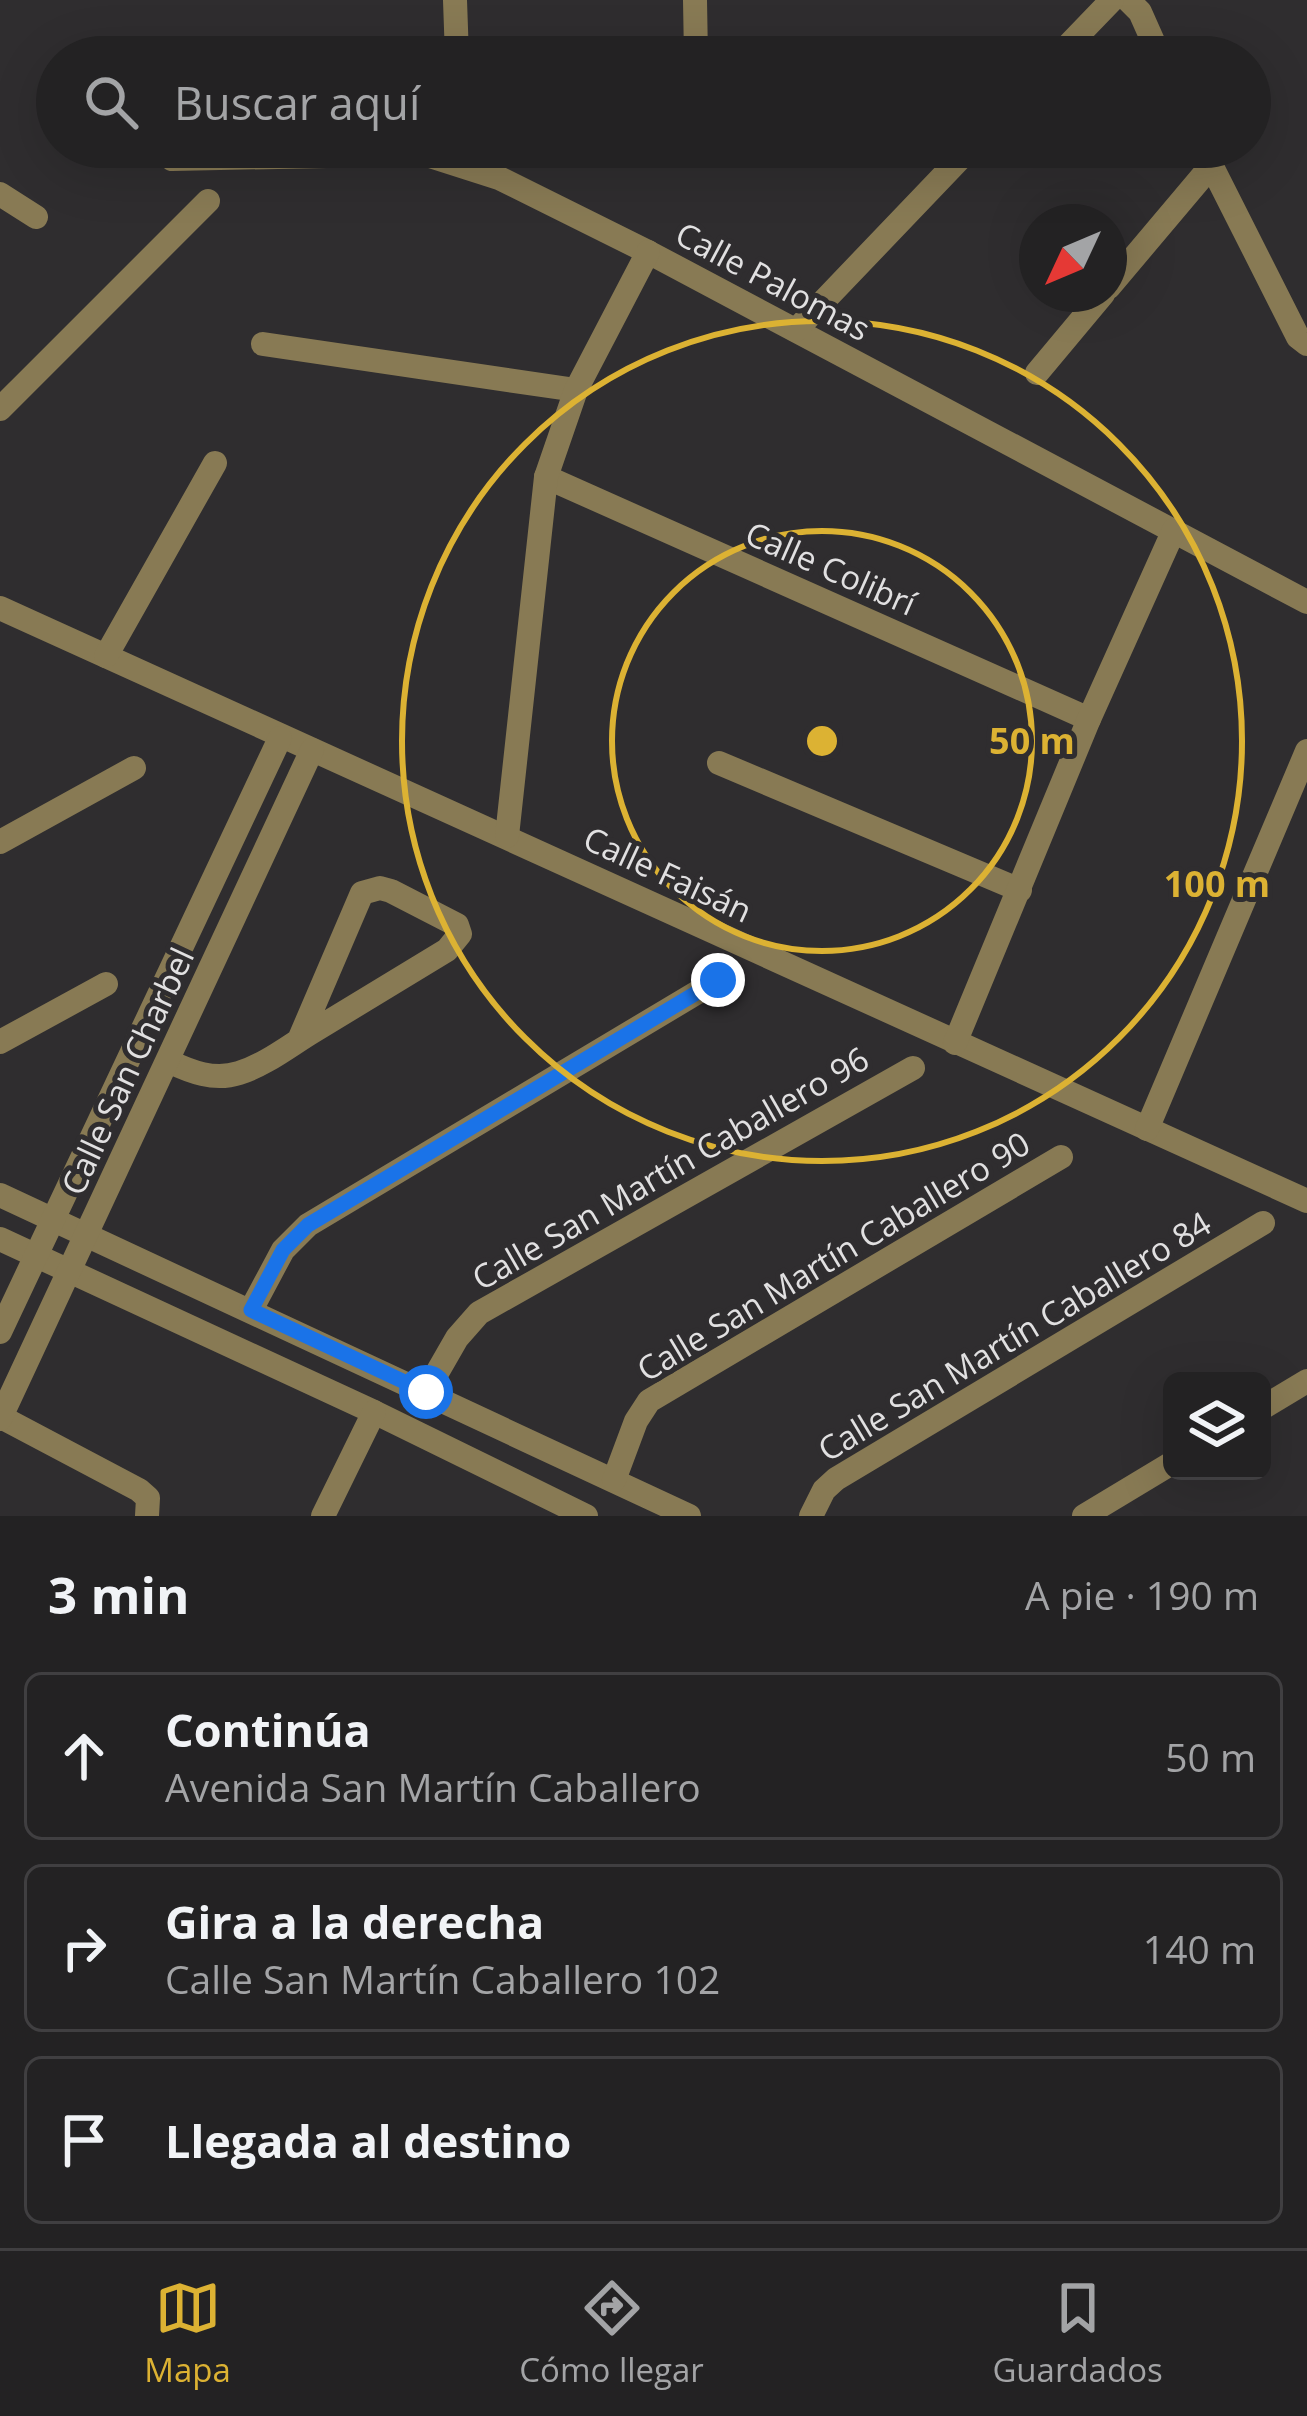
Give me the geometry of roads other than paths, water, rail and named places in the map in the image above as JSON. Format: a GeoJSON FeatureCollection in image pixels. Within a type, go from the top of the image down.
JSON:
{"type":"FeatureCollection","features":[{"type":"Feature","properties":{"kind":"street"},"geometry":{"type":"LineString","coordinates":[[455,0],[456,36]]}},
{"type":"Feature","properties":{"kind":"street"},"geometry":{"type":"LineString","coordinates":[[695,0],[696,36]]}},
{"type":"Feature","properties":{"kind":"street"},"geometry":{"type":"LineString","coordinates":[[1078,36],[1112,0]]}},
{"type":"Feature","properties":{"kind":"street"},"geometry":{"type":"LineString","coordinates":[[1128,0],[1140,12],[1151,36]]}},
{"type":"Feature","properties":{"kind":"street","name":"Calle Palomas"},"geometry":{"type":"LineString","coordinates":[[468,168],[499,178],[648,252],[1307,602]]}},
{"type":"Feature","properties":{"kind":"street"},"geometry":{"type":"LineString","coordinates":[[796,330],[951,168]]}},
{"type":"Feature","properties":{"kind":"street"},"geometry":{"type":"LineString","coordinates":[[1127,263],[1198,168]]}},
{"type":"Feature","properties":{"kind":"street"},"geometry":{"type":"LineString","coordinates":[[1212,168],[1298,337],[1307,344]]}},
{"type":"Feature","properties":{"kind":"street"},"geometry":{"type":"LineString","coordinates":[[0,194],[36,217]]}},
{"type":"Feature","properties":{"kind":"street"},"geometry":{"type":"LineString","coordinates":[[5,397],[208,201]]}},
{"type":"Feature","properties":{"kind":"street"},"geometry":{"type":"LineString","coordinates":[[507,836],[546,477],[576,390],[648,252]]}},
{"type":"Feature","properties":{"kind":"street"},"geometry":{"type":"LineString","coordinates":[[1037,373],[1088,312]]}},
{"type":"Feature","properties":{"kind":"street"},"geometry":{"type":"LineString","coordinates":[[262,344],[576,390]]}},
{"type":"Feature","properties":{"kind":"street"},"geometry":{"type":"LineString","coordinates":[[106,656],[214,464]]}},
{"type":"Feature","properties":{"kind":"street","name":"Calle Colibrí"},"geometry":{"type":"LineString","coordinates":[[546,477],[1089,719]]}},
{"type":"Feature","properties":{"kind":"street"},"geometry":{"type":"LineString","coordinates":[[955,1043],[1089,719],[1174,530]]}},
{"type":"Feature","properties":{"kind":"street","name":"Calle Faisán"},"geometry":{"type":"LineString","coordinates":[[0,608],[1307,1201]]}},
{"type":"Feature","properties":{"kind":"street","name":"Calle San Charbel"},"geometry":{"type":"LineString","coordinates":[[0,1332],[280,738]]}},
{"type":"Feature","properties":{"kind":"street","name":"Calle San Charbel"},"geometry":{"type":"LineString","coordinates":[[0,1418],[312,750]]}},
{"type":"Feature","properties":{"kind":"street"},"geometry":{"type":"LineString","coordinates":[[1147,1129],[1307,751]]}},
{"type":"Feature","properties":{"kind":"street"},"geometry":{"type":"LineString","coordinates":[[719,763],[1019,890]]}},
{"type":"Feature","properties":{"kind":"street"},"geometry":{"type":"LineString","coordinates":[[0,842],[134,768]]}},
{"type":"Feature","properties":{"kind":"street"},"geometry":{"type":"LineString","coordinates":[[168,1061],[190,1072],[238,1073],[299,1040],[447,950],[460,934],[457,925],[391,891],[362,893],[299,1040]]}},
{"type":"Feature","properties":{"kind":"street"},"geometry":{"type":"LineString","coordinates":[[251,1310],[283,1250],[308,1225],[718,980]]}},
{"type":"Feature","properties":{"kind":"street"},"geometry":{"type":"LineString","coordinates":[[0,1042],[106,984]]}},
{"type":"Feature","properties":{"kind":"street","name":"Calle San Martín Caballero 96"},"geometry":{"type":"LineString","coordinates":[[426,1392],[457,1338],[479,1313],[913,1068]]}},
{"type":"Feature","properties":{"kind":"street","name":"Calle San Martín Caballero 90"},"geometry":{"type":"LineString","coordinates":[[614,1480],[636,1421],[649,1401],[1061,1157]]}},
{"type":"Feature","properties":{"kind":"street"},"geometry":{"type":"LineString","coordinates":[[0,1195],[689,1516]]}},
{"type":"Feature","properties":{"kind":"street","name":"Calle San Martín Caballero 84"},"geometry":{"type":"LineString","coordinates":[[811,1516],[824,1490],[836,1479],[1263,1223]]}},
{"type":"Feature","properties":{"kind":"street"},"geometry":{"type":"LineString","coordinates":[[0,1239],[374,1412],[585,1516]]}},
{"type":"Feature","properties":{"kind":"street"},"geometry":{"type":"LineString","coordinates":[[1271,1403],[1307,1381]]}},
{"type":"Feature","properties":{"kind":"street"},"geometry":{"type":"LineString","coordinates":[[323,1516],[374,1412]]}},
{"type":"Feature","properties":{"kind":"street"},"geometry":{"type":"LineString","coordinates":[[0,1418],[139,1490],[148,1498],[147,1516]]}},
{"type":"Feature","properties":{"kind":"street"},"geometry":{"type":"LineString","coordinates":[[1084,1516],[1163,1468]]}}]}
